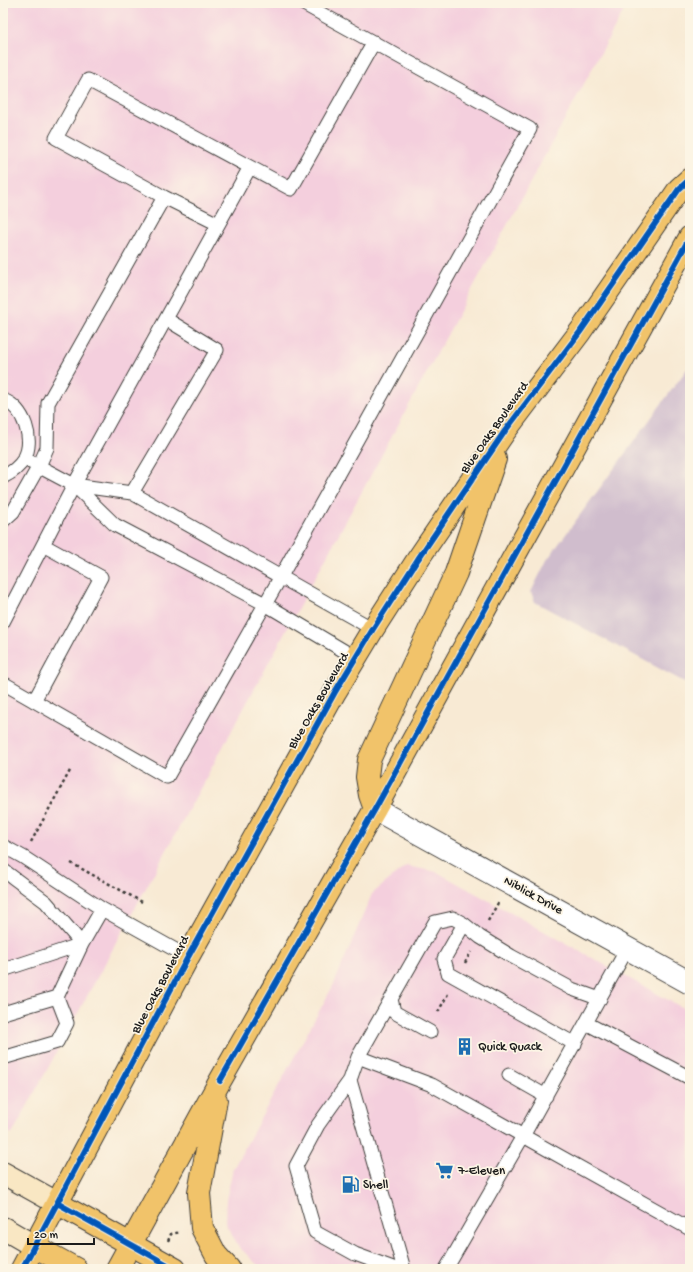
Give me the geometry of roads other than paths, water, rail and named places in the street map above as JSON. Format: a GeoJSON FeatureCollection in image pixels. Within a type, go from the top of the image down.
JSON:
{"type":"FeatureCollection","features":[{"type":"Feature","properties":{"kind":"main road","name":"Blue Oaks Boulevard"},"geometry":{"type":"LineString","coordinates":[[22,1269],[188,957],[335,692],[373,629],[418,559],[505,431],[580,332],[679,189],[690,179]]}},
{"type":"Feature","properties":{"kind":"main road"},"geometry":{"type":"LineString","coordinates":[[117,1269],[220,1081],[375,809],[690,237]]}},
{"type":"Feature","properties":{"kind":"main road"},"geometry":{"type":"LineString","coordinates":[[375,809],[370,795],[367,777],[369,760],[456,574],[505,431]]}},
{"type":"Feature","properties":{"kind":"main road"},"geometry":{"type":"LineString","coordinates":[[220,1081],[199,1193],[202,1228],[216,1255],[229,1269]]}},
{"type":"Feature","properties":{"kind":"main road"},"geometry":{"type":"LineString","coordinates":[[57,1203],[175,1269]]}},
{"type":"Feature","properties":{"kind":"main road"},"geometry":{"type":"LineString","coordinates":[[34,1246],[76,1269]]}},
{"type":"Feature","properties":{"kind":"street","name":"Niblick Drive"},"geometry":{"type":"LineString","coordinates":[[375,809],[690,983]]}},
{"type":"Feature","properties":{"kind":"street"},"geometry":{"type":"LineString","coordinates":[[3,1173],[57,1203]]}},
{"type":"Feature","properties":{"kind":"street"},"geometry":{"type":"LineString","coordinates":[[3,1228],[34,1246]]}},
{"type":"Feature","properties":{"kind":"lane"},"geometry":{"type":"LineString","coordinates":[[3,683],[167,777],[280,578],[530,129],[302,3]]}},
{"type":"Feature","properties":{"kind":"lane"},"geometry":{"type":"LineString","coordinates":[[218,224],[164,197],[56,138],[88,80],[291,189],[374,42]]}},
{"type":"Feature","properties":{"kind":"lane"},"geometry":{"type":"LineString","coordinates":[[3,622],[74,485],[250,167]]}},
{"type":"Feature","properties":{"kind":"lane"},"geometry":{"type":"LineString","coordinates":[[3,521],[13,512],[39,466],[47,448],[48,403],[164,197]]}},
{"type":"Feature","properties":{"kind":"lane"},"geometry":{"type":"LineString","coordinates":[[132,493],[217,350],[166,319]]}},
{"type":"Feature","properties":{"kind":"lane"},"geometry":{"type":"LineString","coordinates":[[3,400],[19,412],[27,427],[28,444],[24,459],[12,473],[3,478]]}},
{"type":"Feature","properties":{"kind":"lane"},"geometry":{"type":"LineString","coordinates":[[24,459],[74,485],[115,525],[265,604],[356,658]]}},
{"type":"Feature","properties":{"kind":"lane"},"geometry":{"type":"LineString","coordinates":[[74,485],[132,493],[280,578],[373,629]]}},
{"type":"Feature","properties":{"kind":"lane"},"geometry":{"type":"LineString","coordinates":[[34,700],[101,577],[43,545]]}},
{"type":"Feature","properties":{"kind":"lane"},"geometry":{"type":"LineString","coordinates":[[3,846],[23,857],[102,909],[188,957]]}},
{"type":"Feature","properties":{"kind":"lane"},"geometry":{"type":"LineString","coordinates":[[3,870],[46,902],[82,944]]}},
{"type":"Feature","properties":{"kind":"lane"},"geometry":{"type":"LineString","coordinates":[[3,1058],[57,1042],[67,1024],[57,997],[82,944],[102,909]]}},
{"type":"Feature","properties":{"kind":"lane"},"geometry":{"type":"LineString","coordinates":[[396,1269],[355,1254],[315,1232],[296,1166],[318,1125],[350,1080],[358,1057],[435,922],[453,918],[464,924],[480,937],[512,956],[572,989],[600,999]]}},
{"type":"Feature","properties":{"kind":"lane"},"geometry":{"type":"LineString","coordinates":[[464,924],[444,959],[448,973],[575,1044]]}},
{"type":"Feature","properties":{"kind":"lane"},"geometry":{"type":"LineString","coordinates":[[3,970],[82,944]]}},
{"type":"Feature","properties":{"kind":"lane"},"geometry":{"type":"LineString","coordinates":[[446,1269],[546,1096],[628,949]]}},
{"type":"Feature","properties":{"kind":"lane"},"geometry":{"type":"LineString","coordinates":[[3,1013],[57,997]]}},
{"type":"Feature","properties":{"kind":"lane"},"geometry":{"type":"LineString","coordinates":[[391,999],[394,1012],[430,1032]]}},
{"type":"Feature","properties":{"kind":"lane"},"geometry":{"type":"LineString","coordinates":[[586,1023],[690,1078]]}},
{"type":"Feature","properties":{"kind":"lane"},"geometry":{"type":"LineString","coordinates":[[358,1057],[432,1085],[690,1229]]}},
{"type":"Feature","properties":{"kind":"lane"},"geometry":{"type":"LineString","coordinates":[[510,1075],[546,1096]]}},
{"type":"Feature","properties":{"kind":"lane"},"geometry":{"type":"LineString","coordinates":[[350,1080],[404,1269]]}},
{"type":"Feature","properties":{"kind":"place","name":"Quick Quack"},"geometry":{"type":"Point","coordinates":[465,1047]}},
{"type":"Feature","properties":{"kind":"place","name":"7-Eleven"},"geometry":{"type":"Point","coordinates":[445,1171]}},
{"type":"Feature","properties":{"kind":"place","name":"Shell"},"geometry":{"type":"Point","coordinates":[350,1185]}}]}
